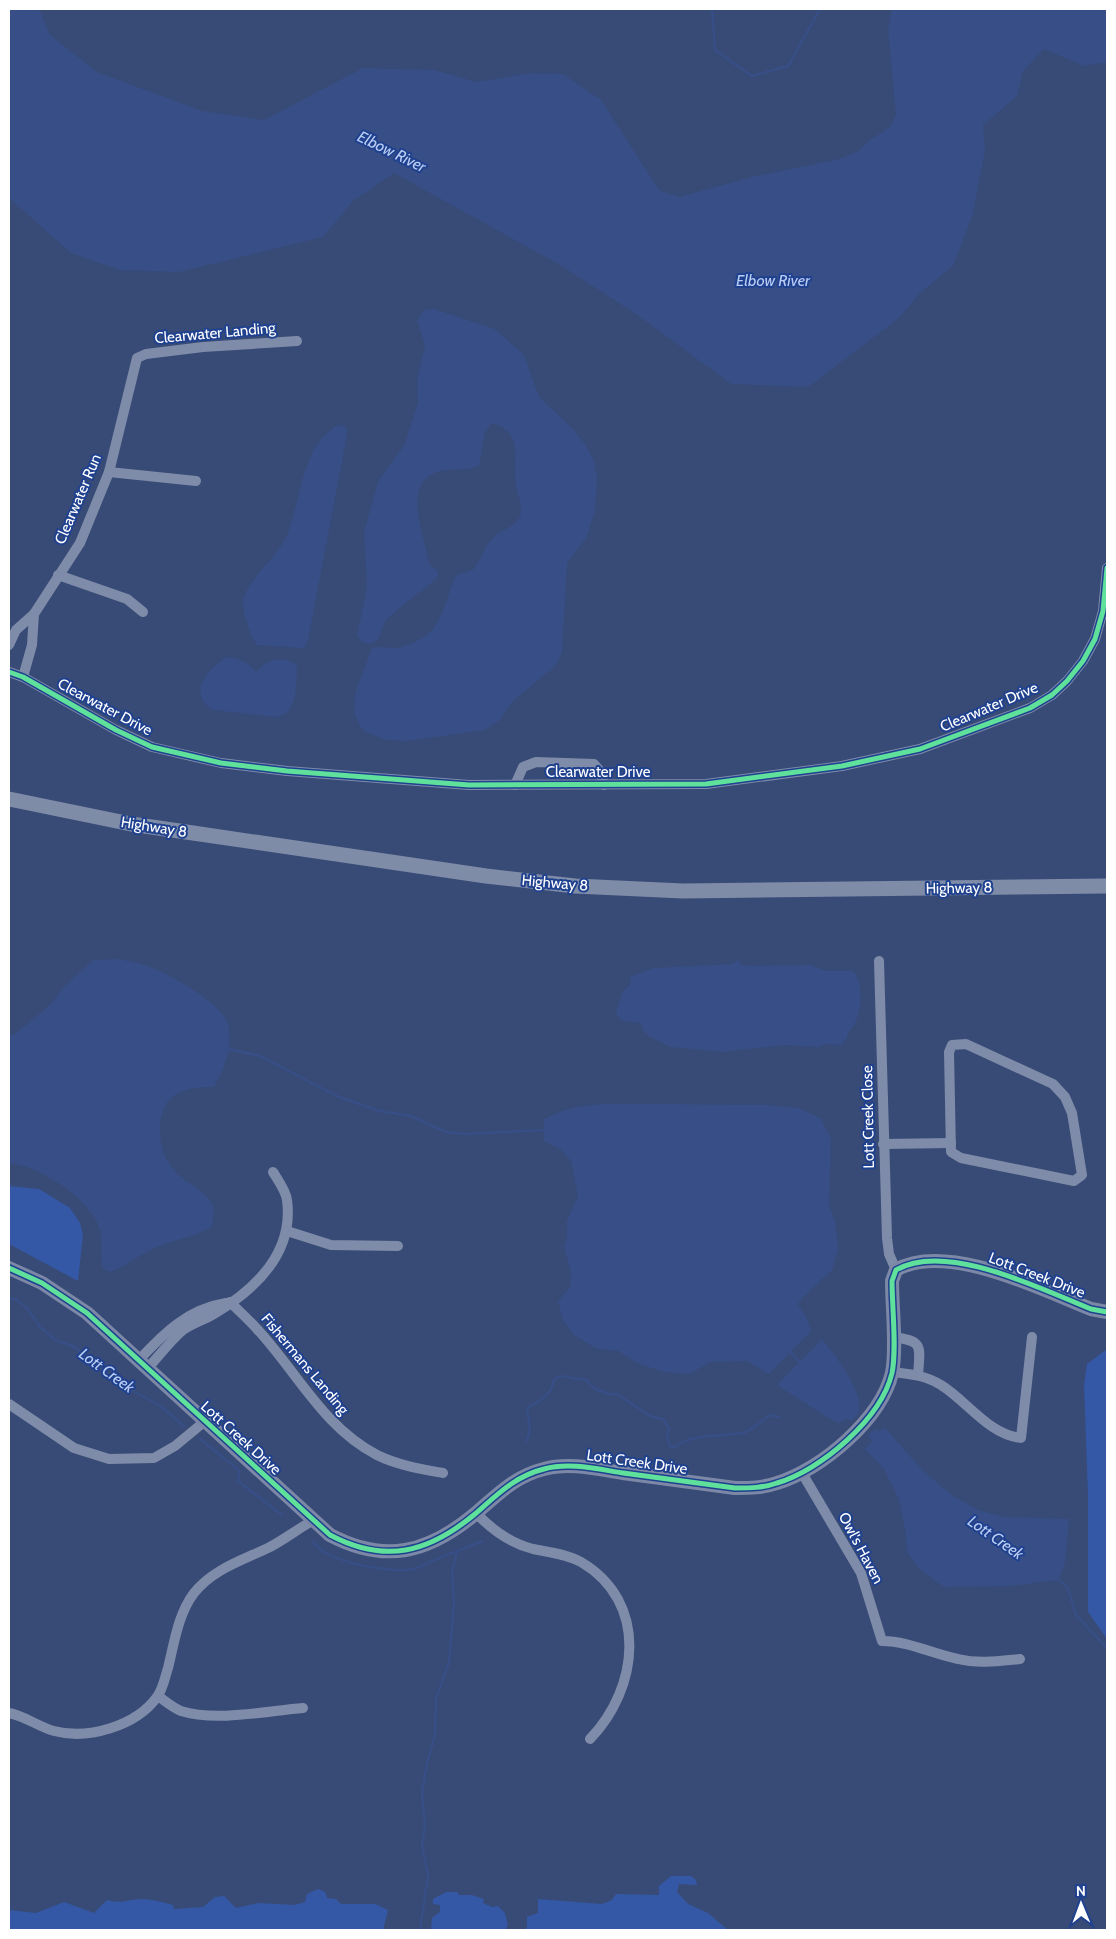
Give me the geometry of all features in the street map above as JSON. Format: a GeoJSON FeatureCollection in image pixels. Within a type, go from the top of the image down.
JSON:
{"type":"FeatureCollection","features":[{"type":"Feature","properties":{"kind":"main road","name":"Highway 8"},"geometry":{"type":"LineString","coordinates":[[9,799],[132,824],[486,876],[575,886],[683,892],[1107,886]]}},
{"type":"Feature","properties":{"kind":"street","name":"Clearwater Landing"},"geometry":{"type":"LineString","coordinates":[[137,358],[146,354],[203,347],[297,342]]}},
{"type":"Feature","properties":{"kind":"street","name":"Clearwater Run"},"geometry":{"type":"LineString","coordinates":[[9,645],[16,630],[34,614],[80,543],[109,472],[137,358]]}},
{"type":"Feature","properties":{"kind":"street"},"geometry":{"type":"LineString","coordinates":[[109,472],[196,481]]}},
{"type":"Feature","properties":{"kind":"street","name":"Clearwater Drive"},"geometry":{"type":"LineString","coordinates":[[9,672],[23,677],[116,730],[152,747],[221,764],[469,785],[706,784],[842,766],[920,749],[1030,708],[1052,695],[1067,681],[1083,661],[1096,639],[1103,611],[1107,568]]}},
{"type":"Feature","properties":{"kind":"street"},"geometry":{"type":"LineString","coordinates":[[58,575],[127,599],[143,612]]}},
{"type":"Feature","properties":{"kind":"street","name":"Clearwater Run"},"geometry":{"type":"LineString","coordinates":[[23,677],[32,645],[34,614]]}},
{"type":"Feature","properties":{"kind":"street"},"geometry":{"type":"LineString","coordinates":[[515,785],[523,766],[536,762],[594,764],[600,771],[604,785]]}},
{"type":"Feature","properties":{"kind":"street","name":"Lott Creek Close"},"geometry":{"type":"LineString","coordinates":[[879,962],[887,1244],[896,1270]]}},
{"type":"Feature","properties":{"kind":"street"},"geometry":{"type":"LineString","coordinates":[[966,1044],[1053,1084],[1065,1097],[1072,1113],[1082,1175],[1074,1181],[961,1158],[951,1152],[951,1143],[949,1052],[952,1045],[966,1044]]}},
{"type":"Feature","properties":{"kind":"street"},"geometry":{"type":"LineString","coordinates":[[883,1144],[951,1143]]}},
{"type":"Feature","properties":{"kind":"street"},"geometry":{"type":"LineString","coordinates":[[143,1365],[166,1330],[180,1320],[211,1305],[230,1302],[260,1279],[278,1255],[287,1231],[287,1198],[274,1172]]}},
{"type":"Feature","properties":{"kind":"street"},"geometry":{"type":"LineString","coordinates":[[287,1231],[331,1245],[398,1246]]}},
{"type":"Feature","properties":{"kind":"street","name":"Lott Creek Drive"},"geometry":{"type":"LineString","coordinates":[[9,1268],[42,1283],[87,1313],[312,1520],[330,1534],[348,1544],[366,1550],[404,1551],[424,1546],[440,1538],[476,1513],[500,1490],[514,1481],[545,1468],[573,1466],[735,1488],[757,1488],[778,1483],[802,1473],[844,1443],[880,1403],[892,1372],[892,1281],[896,1270],[906,1264],[966,1264],[984,1267],[1091,1308],[1107,1312]]}},
{"type":"Feature","properties":{"kind":"street","name":"Fishermans Landing"},"geometry":{"type":"LineString","coordinates":[[230,1302],[258,1329],[322,1411],[348,1437],[378,1455],[417,1469],[443,1473]]}},
{"type":"Feature","properties":{"kind":"street"},"geometry":{"type":"LineString","coordinates":[[892,1372],[918,1374],[939,1384],[954,1394],[993,1427],[1009,1437],[1021,1438],[1032,1336]]}},
{"type":"Feature","properties":{"kind":"street"},"geometry":{"type":"LineString","coordinates":[[893,1337],[912,1340],[918,1343],[920,1349],[918,1374]]}},
{"type":"Feature","properties":{"kind":"street"},"geometry":{"type":"LineString","coordinates":[[9,1404],[74,1448],[109,1459],[154,1458],[175,1446],[204,1422]]}},
{"type":"Feature","properties":{"kind":"street","name":"Owl's Haven"},"geometry":{"type":"LineString","coordinates":[[802,1473],[861,1573],[882,1641],[900,1641],[958,1659],[986,1662],[1020,1659]]}},
{"type":"Feature","properties":{"kind":"street"},"geometry":{"type":"LineString","coordinates":[[476,1513],[493,1530],[517,1544],[580,1562],[602,1578],[622,1606],[631,1644],[628,1665],[604,1724],[590,1739]]}},
{"type":"Feature","properties":{"kind":"street"},"geometry":{"type":"LineString","coordinates":[[9,1713],[54,1731],[79,1733],[94,1732],[120,1724],[143,1710],[158,1696],[165,1678],[180,1619],[193,1594],[214,1573],[272,1546],[312,1520]]}},
{"type":"Feature","properties":{"kind":"street"},"geometry":{"type":"LineString","coordinates":[[158,1696],[180,1710],[200,1714],[243,1714],[303,1708]]}},
{"type":"Feature","properties":{"kind":"shaded area"},"geometry":{"type":"Polygon","coordinates":[[[9,1186],[39,1189],[70,1208],[80,1223],[83,1235],[78,1281],[9,1244],[9,1186]]]}},
{"type":"Feature","properties":{"kind":"shaded area"},"geometry":{"type":"Polygon","coordinates":[[[1107,1349],[1107,1639],[1088,1612],[1088,1495],[1084,1385],[1087,1364],[1107,1349]]]}},
{"type":"Feature","properties":{"kind":"shaded area"},"geometry":{"type":"Polygon","coordinates":[[[671,1876],[691,1876],[696,1880],[697,1885],[679,1884],[677,1892],[688,1904],[708,1913],[728,1930],[524,1930],[527,1927],[527,1917],[538,1913],[538,1899],[602,1904],[612,1900],[616,1894],[659,1895],[659,1886],[671,1876]]]}},
{"type":"Feature","properties":{"kind":"shaded area"},"geometry":{"type":"Polygon","coordinates":[[[318,1889],[325,1892],[327,1898],[336,1899],[341,1904],[375,1904],[388,1910],[383,1930],[9,1930],[9,1910],[36,1913],[64,1902],[94,1913],[107,1900],[120,1902],[140,1899],[148,1900],[173,1905],[174,1909],[203,1907],[215,1897],[224,1896],[236,1908],[258,1903],[295,1905],[305,1902],[307,1894],[318,1889]]]}},
{"type":"Feature","properties":{"kind":"shaded area"},"geometry":{"type":"Polygon","coordinates":[[[446,1892],[472,1895],[484,1899],[483,1903],[492,1907],[498,1906],[505,1913],[508,1925],[505,1930],[431,1930],[432,1918],[440,1912],[440,1905],[433,1904],[433,1899],[446,1892]]]}},
{"type":"Feature","properties":{"kind":"water","name":"Elbow River"},"geometry":{"type":"Polygon","coordinates":[[[9,9],[39,9],[50,35],[97,72],[202,111],[264,120],[363,68],[434,70],[477,82],[530,73],[563,74],[601,100],[659,190],[679,197],[752,177],[839,159],[857,152],[870,140],[890,127],[896,115],[888,30],[892,9],[1107,9],[1107,62],[1084,66],[1044,49],[1023,71],[1017,96],[983,125],[985,150],[973,214],[953,266],[921,292],[899,318],[808,387],[731,384],[639,316],[560,265],[394,173],[353,201],[323,237],[179,272],[120,270],[71,253],[9,198],[9,9]]]}},
{"type":"Feature","properties":{"kind":"water"},"geometry":{"type":"Polygon","coordinates":[[[434,309],[495,329],[524,355],[539,397],[571,427],[585,444],[594,461],[597,477],[595,510],[587,537],[567,563],[562,652],[555,666],[512,702],[499,721],[485,730],[407,741],[387,740],[365,732],[358,722],[355,712],[356,691],[371,649],[378,647],[401,647],[424,637],[432,630],[438,622],[457,575],[474,569],[489,542],[498,533],[510,527],[521,514],[515,476],[515,448],[513,440],[502,427],[492,423],[485,432],[479,466],[437,472],[426,479],[420,488],[417,500],[420,527],[429,564],[437,570],[436,579],[388,618],[379,637],[371,644],[362,642],[357,636],[367,587],[364,532],[378,481],[405,444],[418,402],[417,379],[425,345],[417,321],[424,310],[434,309]]]}},
{"type":"Feature","properties":{"kind":"water"},"geometry":{"type":"Polygon","coordinates":[[[339,425],[347,428],[346,440],[308,640],[304,648],[257,645],[250,630],[243,601],[250,584],[277,552],[287,535],[304,473],[317,444],[327,433],[339,425]]]}},
{"type":"Feature","properties":{"kind":"water"},"geometry":{"type":"Polygon","coordinates":[[[227,657],[243,661],[256,672],[270,661],[280,659],[297,665],[295,696],[289,710],[284,715],[277,717],[213,710],[205,704],[201,697],[203,682],[207,674],[227,657]]]}},
{"type":"Feature","properties":{"kind":"water"},"geometry":{"type":"Polygon","coordinates":[[[118,959],[161,971],[210,1002],[225,1017],[228,1024],[229,1049],[225,1065],[214,1087],[191,1089],[174,1095],[165,1106],[160,1123],[163,1150],[170,1165],[179,1176],[211,1201],[213,1216],[211,1227],[198,1234],[155,1248],[110,1272],[103,1269],[101,1234],[97,1222],[78,1198],[64,1187],[35,1170],[9,1163],[9,1035],[14,1035],[50,1005],[62,989],[93,960],[118,959]]]}},
{"type":"Feature","properties":{"kind":"water"},"geometry":{"type":"Polygon","coordinates":[[[739,960],[742,965],[750,966],[810,965],[827,971],[853,971],[859,984],[860,1002],[856,1020],[848,1032],[847,1038],[841,1045],[826,1044],[818,1047],[785,1045],[722,1052],[670,1047],[649,1036],[643,1031],[641,1023],[623,1020],[616,1012],[622,993],[631,983],[630,977],[654,968],[732,964],[739,960]]]}},
{"type":"Feature","properties":{"kind":"water"},"geometry":{"type":"Polygon","coordinates":[[[598,1104],[766,1105],[798,1108],[820,1118],[831,1138],[829,1205],[835,1221],[838,1249],[832,1270],[798,1304],[807,1319],[811,1331],[769,1374],[747,1361],[710,1362],[690,1374],[664,1372],[637,1363],[618,1351],[595,1348],[574,1335],[563,1320],[558,1301],[570,1287],[571,1272],[564,1247],[567,1238],[567,1221],[578,1196],[571,1161],[560,1149],[544,1141],[544,1119],[570,1109],[598,1104]]]}},
{"type":"Feature","properties":{"kind":"water"},"geometry":{"type":"Polygon","coordinates":[[[822,1339],[847,1374],[857,1394],[859,1412],[852,1421],[848,1419],[838,1423],[777,1385],[822,1339]]]}},
{"type":"Feature","properties":{"kind":"water"},"geometry":{"type":"Polygon","coordinates":[[[885,1428],[925,1473],[952,1495],[978,1510],[1004,1517],[1069,1519],[1065,1562],[1059,1580],[1009,1586],[944,1587],[918,1568],[907,1552],[905,1529],[898,1497],[884,1469],[865,1449],[872,1441],[868,1435],[875,1429],[879,1431],[885,1428]]]}},
{"type":"Feature","properties":{"kind":"waterway"},"geometry":{"type":"LineString","coordinates":[[712,9],[715,50],[752,76],[788,66],[820,9]]}},
{"type":"Feature","properties":{"kind":"waterway"},"geometry":{"type":"LineString","coordinates":[[228,1049],[260,1056],[337,1096],[379,1111],[411,1116],[446,1132],[463,1134],[547,1130]]}},
{"type":"Feature","properties":{"kind":"waterway","name":"Lott Creek"},"geometry":{"type":"LineString","coordinates":[[9,1298],[16,1299],[28,1309],[40,1327],[55,1340],[73,1346],[114,1380],[162,1407],[184,1426]]}},
{"type":"Feature","properties":{"kind":"waterway"},"geometry":{"type":"LineString","coordinates":[[789,1350],[802,1365]]}},
{"type":"Feature","properties":{"kind":"waterway","name":"Lott Creek"},"geometry":{"type":"LineString","coordinates":[[527,1441],[530,1428],[527,1408],[540,1401],[550,1391],[554,1380],[560,1376],[586,1380],[595,1389],[609,1394],[617,1394],[650,1416],[663,1419],[669,1428],[667,1435],[670,1446],[675,1447],[681,1443],[698,1438],[743,1433],[753,1428],[769,1415],[779,1417]]}},
{"type":"Feature","properties":{"kind":"waterway","name":"Lott Creek"},"geometry":{"type":"LineString","coordinates":[[200,1439],[239,1470],[238,1481],[282,1515]]}},
{"type":"Feature","properties":{"kind":"waterway"},"geometry":{"type":"LineString","coordinates":[[312,1542],[324,1552],[344,1560],[372,1567],[400,1570],[422,1566],[482,1541]]}},
{"type":"Feature","properties":{"kind":"waterway"},"geometry":{"type":"LineString","coordinates":[[420,1930],[428,1876],[422,1846],[425,1824],[422,1793],[435,1734],[436,1699],[449,1662],[454,1602],[452,1573],[457,1551]]}},
{"type":"Feature","properties":{"kind":"waterway","name":"Lott Creek"},"geometry":{"type":"LineString","coordinates":[[1057,1578],[1068,1588],[1076,1615],[1107,1648]]}},
{"type":"Feature","properties":{"kind":"cycle path"},"geometry":{"type":"LineString","coordinates":[[9,672],[23,677],[116,730],[152,747],[221,763],[287,771],[469,785],[706,784],[842,766],[920,749],[1030,708],[1052,695],[1067,681],[1083,661],[1095,639],[1103,611],[1107,568]]}},
{"type":"Feature","properties":{"kind":"cycle path"},"geometry":{"type":"LineString","coordinates":[[9,1268],[42,1283],[87,1313],[330,1535],[350,1544],[388,1551],[406,1550],[440,1538],[458,1527],[515,1481],[534,1472],[554,1467],[583,1467],[735,1488],[772,1485],[812,1467],[830,1455],[862,1425],[876,1408],[886,1390],[892,1373],[894,1352],[892,1281],[896,1270],[917,1263],[941,1261],[966,1264],[994,1271],[1091,1309],[1107,1312]]}}]}
